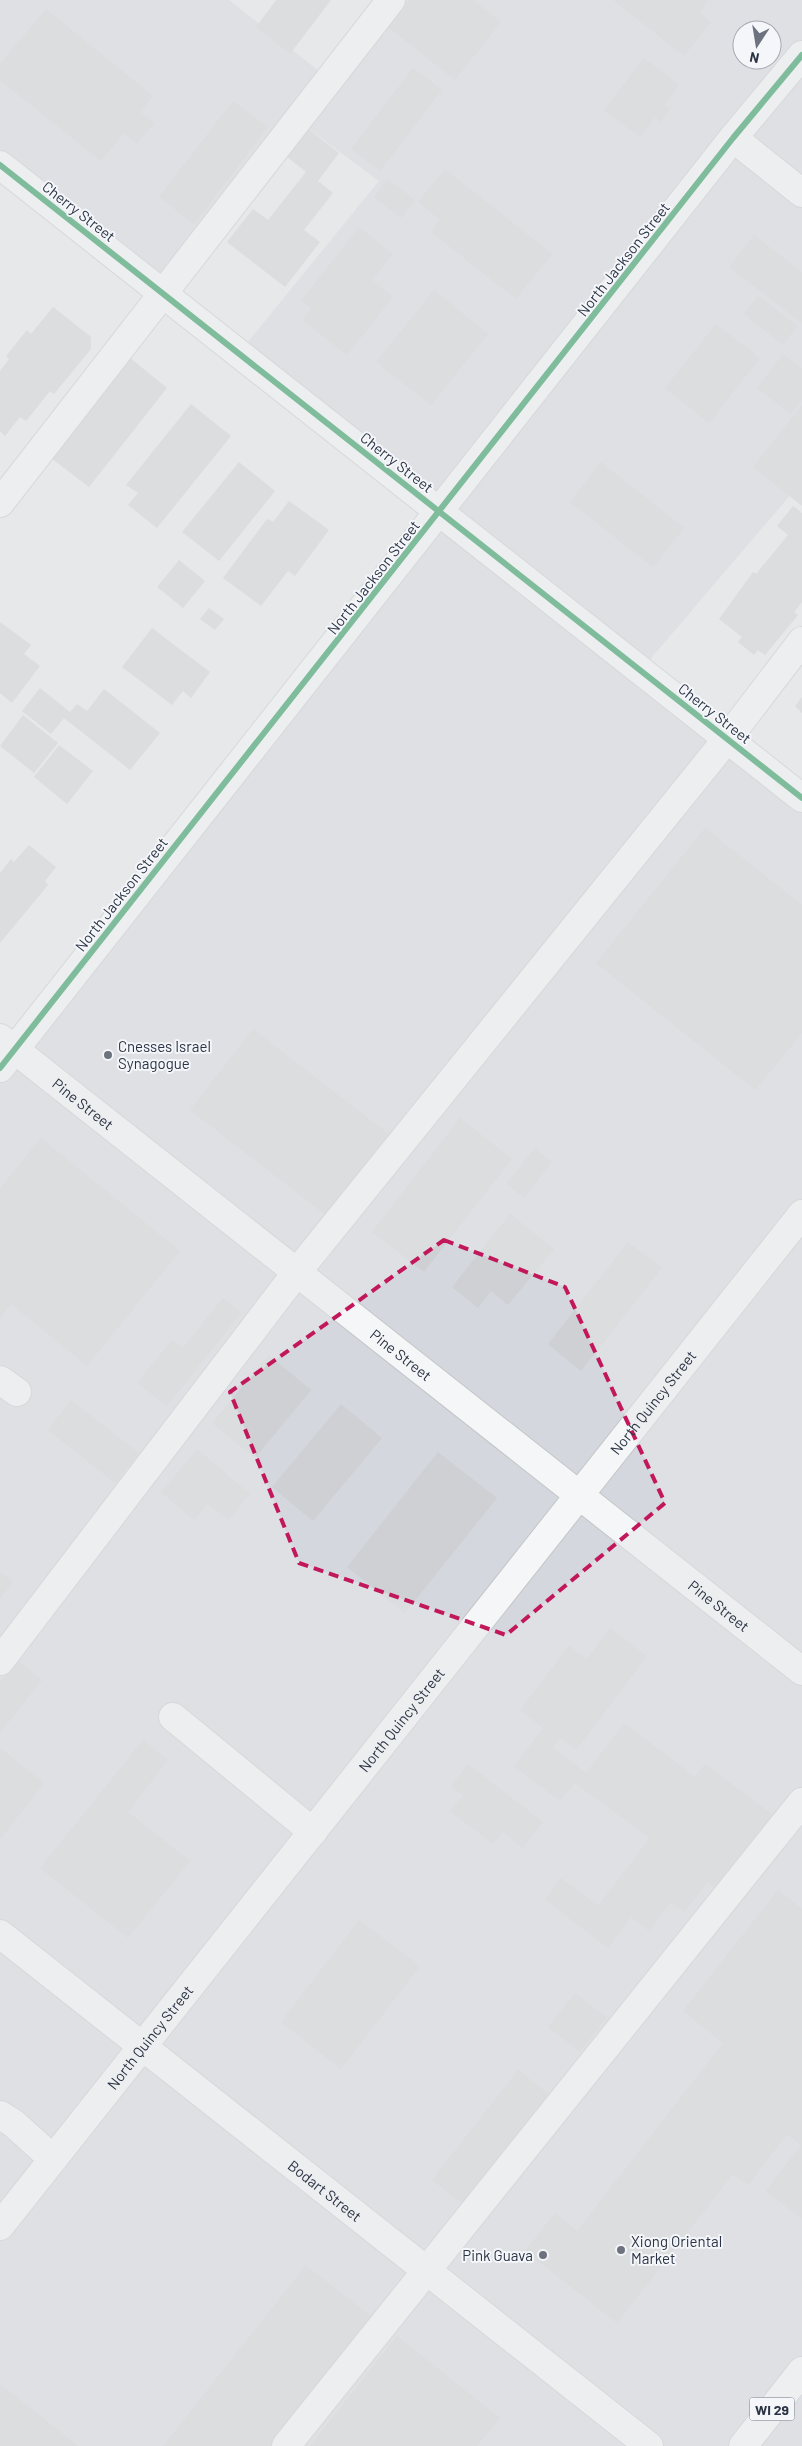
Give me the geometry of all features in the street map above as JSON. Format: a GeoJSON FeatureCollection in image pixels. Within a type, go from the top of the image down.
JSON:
{"type":"FeatureCollection","features":[{"type":"Feature","properties":{"kind":"main road","name":"WI 29"},"geometry":{"type":"LineString","coordinates":[[743,2446],[802,2371]]}},
{"type":"Feature","properties":{"kind":"street"},"geometry":{"type":"LineString","coordinates":[[0,503],[162,292],[391,0]]}},
{"type":"Feature","properties":{"kind":"street","name":"North Jackson Street"},"geometry":{"type":"LineString","coordinates":[[5,1052],[440,512],[733,138],[802,55]]}},
{"type":"Feature","properties":{"kind":"street"},"geometry":{"type":"LineString","coordinates":[[733,138],[802,193]]}},
{"type":"Feature","properties":{"kind":"street","name":"Cherry Street"},"geometry":{"type":"LineString","coordinates":[[0,165],[802,798]]}},
{"type":"Feature","properties":{"kind":"street"},"geometry":{"type":"LineString","coordinates":[[0,1661],[297,1272],[727,739],[802,641]]}},
{"type":"Feature","properties":{"kind":"street","name":"Pine Street"},"geometry":{"type":"LineString","coordinates":[[5,1052],[297,1272],[802,1670]]}},
{"type":"Feature","properties":{"kind":"street","name":"North Quincy Street"},"geometry":{"type":"LineString","coordinates":[[0,2226],[802,1214]]}},
{"type":"Feature","properties":{"kind":"street"},"geometry":{"type":"LineString","coordinates":[[173,1717],[313,1832]]}},
{"type":"Feature","properties":{"kind":"street"},"geometry":{"type":"LineString","coordinates":[[286,2446],[802,1802]]}},
{"type":"Feature","properties":{"kind":"street","name":"Bodart Street"},"geometry":{"type":"LineString","coordinates":[[0,1934],[649,2446]]}},
{"type":"Feature","properties":{"kind":"street"},"geometry":{"type":"LineString","coordinates":[[0,2115],[53,2159]]}},
{"type":"Feature","properties":{"kind":"highlighted area"},"geometry":{"type":"Polygon","coordinates":[[[444,1240],[565,1287],[665,1503],[506,1635],[299,1563],[230,1392],[444,1240]]]}},
{"type":"Feature","properties":{"kind":"shaded area"},"geometry":{"type":"Polygon","coordinates":[[[0,0],[229,0],[329,79],[391,0],[802,0],[802,501],[792,493],[641,670],[802,798],[802,2446],[0,2446],[0,1068],[440,512],[239,353],[379,181],[297,120],[162,293],[0,165],[0,0]]]}},
{"type":"Feature","properties":{"kind":"building"},"geometry":{"type":"Polygon","coordinates":[[[276,0],[331,0],[290,54],[256,27],[276,0]]]}},
{"type":"Feature","properties":{"kind":"building"},"geometry":{"type":"Polygon","coordinates":[[[410,0],[473,0],[501,22],[455,80],[388,27],[410,0]]]}},
{"type":"Feature","properties":{"kind":"building"},"geometry":{"type":"Polygon","coordinates":[[[613,0],[709,0],[699,12],[711,22],[684,56],[613,0]]]}},
{"type":"Feature","properties":{"kind":"building"},"geometry":{"type":"Polygon","coordinates":[[[46,9],[153,96],[140,112],[154,123],[137,144],[124,133],[101,161],[0,80],[0,64],[46,9]]]}},
{"type":"Feature","properties":{"kind":"building"},"geometry":{"type":"Polygon","coordinates":[[[644,58],[679,85],[664,105],[670,109],[661,122],[655,117],[640,137],[604,110],[644,58]]]}},
{"type":"Feature","properties":{"kind":"building"},"geometry":{"type":"Polygon","coordinates":[[[413,68],[442,90],[380,171],[351,149],[413,68]]]}},
{"type":"Feature","properties":{"kind":"building"},"geometry":{"type":"Polygon","coordinates":[[[233,101],[268,127],[194,224],[159,197],[233,101]]]}},
{"type":"Feature","properties":{"kind":"building"},"geometry":{"type":"Polygon","coordinates":[[[307,128],[339,153],[318,181],[333,193],[304,230],[320,242],[285,287],[227,242],[253,209],[268,220],[306,172],[286,156],[307,128]]]}},
{"type":"Feature","properties":{"kind":"building"},"geometry":{"type":"Polygon","coordinates":[[[445,169],[552,254],[516,299],[431,232],[440,220],[418,202],[445,169]]]}},
{"type":"Feature","properties":{"kind":"building"},"geometry":{"type":"Polygon","coordinates":[[[388,179],[415,200],[401,218],[374,197],[388,179]]]}},
{"type":"Feature","properties":{"kind":"building"},"geometry":{"type":"Polygon","coordinates":[[[359,227],[393,254],[372,280],[393,297],[347,355],[302,320],[311,308],[301,301],[359,227]]]}},
{"type":"Feature","properties":{"kind":"building"},"geometry":{"type":"Polygon","coordinates":[[[754,235],[802,272],[802,323],[729,267],[754,235]]]}},
{"type":"Feature","properties":{"kind":"building"},"geometry":{"type":"Polygon","coordinates":[[[434,290],[488,334],[431,405],[376,362],[434,290]]]}},
{"type":"Feature","properties":{"kind":"building"},"geometry":{"type":"Polygon","coordinates":[[[758,296],[797,326],[783,345],[744,314],[758,296]]]}},
{"type":"Feature","properties":{"kind":"building"},"geometry":{"type":"Polygon","coordinates":[[[53,307],[91,337],[91,349],[54,394],[50,391],[26,421],[20,417],[5,436],[0,431],[0,371],[9,359],[6,356],[27,330],[31,334],[53,307]]]}},
{"type":"Feature","properties":{"kind":"building"},"geometry":{"type":"Polygon","coordinates":[[[716,324],[760,358],[709,423],[665,388],[716,324]]]}},
{"type":"Feature","properties":{"kind":"building"},"geometry":{"type":"Polygon","coordinates":[[[783,354],[802,369],[802,400],[791,414],[757,388],[783,354]]]}},
{"type":"Feature","properties":{"kind":"building"},"geometry":{"type":"Polygon","coordinates":[[[129,357],[167,388],[89,487],[51,458],[129,357]]]}},
{"type":"Feature","properties":{"kind":"building"},"geometry":{"type":"Polygon","coordinates":[[[191,404],[231,436],[157,528],[128,505],[138,493],[126,485],[191,404]]]}},
{"type":"Feature","properties":{"kind":"building"},"geometry":{"type":"Polygon","coordinates":[[[802,405],[802,506],[753,467],[802,405]]]}},
{"type":"Feature","properties":{"kind":"building"},"geometry":{"type":"Polygon","coordinates":[[[239,462],[275,491],[219,561],[182,532],[239,462]]]}},
{"type":"Feature","properties":{"kind":"building"},"geometry":{"type":"Polygon","coordinates":[[[601,462],[684,528],[653,567],[570,502],[601,462]]]}},
{"type":"Feature","properties":{"kind":"building"},"geometry":{"type":"Polygon","coordinates":[[[289,501],[329,530],[295,576],[288,571],[261,606],[223,578],[267,519],[273,522],[289,501]]]}},
{"type":"Feature","properties":{"kind":"building"},"geometry":{"type":"Polygon","coordinates":[[[793,506],[802,513],[802,602],[794,612],[798,615],[765,655],[758,650],[754,655],[738,642],[742,637],[719,619],[753,572],[756,574],[788,535],[777,526],[793,506]]]}},
{"type":"Feature","properties":{"kind":"building"},"geometry":{"type":"Polygon","coordinates":[[[179,560],[205,581],[183,608],[157,587],[179,560]]]}},
{"type":"Feature","properties":{"kind":"building"},"geometry":{"type":"Polygon","coordinates":[[[209,608],[224,619],[215,630],[200,619],[209,608]]]}},
{"type":"Feature","properties":{"kind":"building"},"geometry":{"type":"Polygon","coordinates":[[[0,622],[31,645],[24,654],[40,666],[12,703],[0,693],[0,622]]]}},
{"type":"Feature","properties":{"kind":"building"},"geometry":{"type":"Polygon","coordinates":[[[152,628],[210,672],[191,698],[183,691],[172,705],[122,667],[152,628]]]}},
{"type":"Feature","properties":{"kind":"building"},"geometry":{"type":"Polygon","coordinates":[[[40,688],[70,712],[77,704],[87,711],[104,689],[160,733],[130,770],[64,718],[51,734],[22,711],[40,688]]]}},
{"type":"Feature","properties":{"kind":"building"},"geometry":{"type":"Polygon","coordinates":[[[802,697],[802,713],[795,706],[802,697]]]}},
{"type":"Feature","properties":{"kind":"building"},"geometry":{"type":"Polygon","coordinates":[[[23,715],[58,743],[34,773],[0,746],[23,715]]]}},
{"type":"Feature","properties":{"kind":"building"},"geometry":{"type":"Polygon","coordinates":[[[59,745],[93,771],[67,804],[34,777],[59,745]]]}},
{"type":"Feature","properties":{"kind":"building"},"geometry":{"type":"Polygon","coordinates":[[[705,828],[802,905],[802,1033],[755,1090],[596,963],[705,828]]]}},
{"type":"Feature","properties":{"kind":"building"},"geometry":{"type":"Polygon","coordinates":[[[29,845],[56,867],[45,881],[48,885],[0,943],[0,873],[11,859],[14,862],[29,845]]]}},
{"type":"Feature","properties":{"kind":"building"},"geometry":{"type":"Polygon","coordinates":[[[253,1029],[390,1135],[327,1216],[190,1110],[253,1029]]]}},
{"type":"Feature","properties":{"kind":"building"},"geometry":{"type":"Polygon","coordinates":[[[460,1118],[512,1159],[424,1272],[372,1232],[460,1118]]]}},
{"type":"Feature","properties":{"kind":"building"},"geometry":{"type":"Polygon","coordinates":[[[41,1138],[180,1251],[87,1366],[11,1304],[0,1318],[0,1188],[41,1138]]]}},
{"type":"Feature","properties":{"kind":"building"},"geometry":{"type":"Polygon","coordinates":[[[535,1148],[552,1162],[524,1198],[506,1184],[535,1148]]]}},
{"type":"Feature","properties":{"kind":"building"},"geometry":{"type":"Polygon","coordinates":[[[510,1214],[554,1249],[508,1305],[491,1291],[478,1308],[452,1287],[510,1214]]]}},
{"type":"Feature","properties":{"kind":"building"},"geometry":{"type":"Polygon","coordinates":[[[628,1242],[662,1268],[581,1371],[548,1344],[628,1242]]]}},
{"type":"Feature","properties":{"kind":"building"},"geometry":{"type":"Polygon","coordinates":[[[223,1298],[241,1313],[167,1406],[137,1383],[172,1340],[183,1348],[223,1298]]]}},
{"type":"Feature","properties":{"kind":"building"},"geometry":{"type":"Polygon","coordinates":[[[269,1355],[311,1390],[255,1458],[212,1423],[269,1355]]]}},
{"type":"Feature","properties":{"kind":"building"},"geometry":{"type":"Polygon","coordinates":[[[71,1400],[139,1453],[115,1483],[48,1430],[71,1400]]]}},
{"type":"Feature","properties":{"kind":"building"},"geometry":{"type":"Polygon","coordinates":[[[341,1404],[382,1438],[313,1521],[272,1487],[341,1404]]]}},
{"type":"Feature","properties":{"kind":"building"},"geometry":{"type":"Polygon","coordinates":[[[197,1449],[250,1494],[228,1520],[208,1504],[194,1520],[161,1492],[197,1449]]]}},
{"type":"Feature","properties":{"kind":"building"},"geometry":{"type":"Polygon","coordinates":[[[438,1452],[497,1498],[405,1613],[347,1567],[438,1452]]]}},
{"type":"Feature","properties":{"kind":"building"},"geometry":{"type":"Polygon","coordinates":[[[0,1572],[13,1582],[0,1599],[0,1572]]]}},
{"type":"Feature","properties":{"kind":"building"},"geometry":{"type":"Polygon","coordinates":[[[610,1628],[647,1656],[576,1750],[560,1738],[553,1748],[586,1773],[624,1723],[695,1777],[705,1764],[773,1815],[716,1890],[707,1882],[684,1912],[671,1902],[649,1931],[631,1917],[608,1948],[545,1900],[561,1878],[598,1906],[650,1838],[575,1783],[560,1801],[514,1766],[543,1728],[520,1710],[569,1646],[587,1659],[610,1628]]]}},
{"type":"Feature","properties":{"kind":"building"},"geometry":{"type":"Polygon","coordinates":[[[17,1660],[42,1680],[0,1733],[0,1682],[17,1660]]]}},
{"type":"Feature","properties":{"kind":"building"},"geometry":{"type":"Polygon","coordinates":[[[143,1740],[168,1760],[128,1812],[190,1861],[128,1938],[40,1868],[143,1740]]]}},
{"type":"Feature","properties":{"kind":"building"},"geometry":{"type":"Polygon","coordinates":[[[0,1748],[44,1783],[1,1838],[0,1837],[0,1748]]]}},
{"type":"Feature","properties":{"kind":"building"},"geometry":{"type":"Polygon","coordinates":[[[468,1764],[543,1822],[523,1848],[503,1832],[493,1844],[450,1811],[463,1795],[451,1786],[468,1764]]]}},
{"type":"Feature","properties":{"kind":"building"},"geometry":{"type":"Polygon","coordinates":[[[778,1890],[802,1909],[802,2219],[766,2191],[801,2145],[787,2134],[748,2185],[733,2174],[617,2323],[525,2251],[555,2213],[577,2231],[723,2043],[683,2011],[778,1890]]]}},
{"type":"Feature","properties":{"kind":"building"},"geometry":{"type":"Polygon","coordinates":[[[359,1920],[420,1966],[341,2069],[281,2022],[359,1920]]]}},
{"type":"Feature","properties":{"kind":"building"},"geometry":{"type":"Polygon","coordinates":[[[575,1993],[607,2018],[580,2052],[548,2027],[575,1993]]]}},
{"type":"Feature","properties":{"kind":"building"},"geometry":{"type":"Polygon","coordinates":[[[518,2070],[551,2096],[466,2206],[432,2180],[518,2070]]]}},
{"type":"Feature","properties":{"kind":"building"},"geometry":{"type":"Polygon","coordinates":[[[304,2264],[375,2319],[275,2446],[163,2446],[303,2269],[304,2264]]]}},
{"type":"Feature","properties":{"kind":"building"},"geometry":{"type":"Polygon","coordinates":[[[397,2336],[500,2418],[477,2446],[310,2446],[397,2336]]]}},
{"type":"Feature","properties":{"kind":"building"},"geometry":{"type":"Polygon","coordinates":[[[0,2384],[78,2446],[0,2446],[0,2384]]]}},
{"type":"Feature","properties":{"kind":"cycle path"},"geometry":{"type":"LineString","coordinates":[[0,1068],[733,138],[802,55]]}},
{"type":"Feature","properties":{"kind":"cycle path"},"geometry":{"type":"LineString","coordinates":[[0,165],[802,798]]}},
{"type":"Feature","properties":{"kind":"place","name":"Cnesses Israel Synagogue"},"geometry":{"type":"Point","coordinates":[108,1055]}},
{"type":"Feature","properties":{"kind":"place","name":"Xiong Oriental Market"},"geometry":{"type":"Point","coordinates":[621,2250]}},
{"type":"Feature","properties":{"kind":"place","name":"Pink Guava"},"geometry":{"type":"Point","coordinates":[543,2255]}}]}
